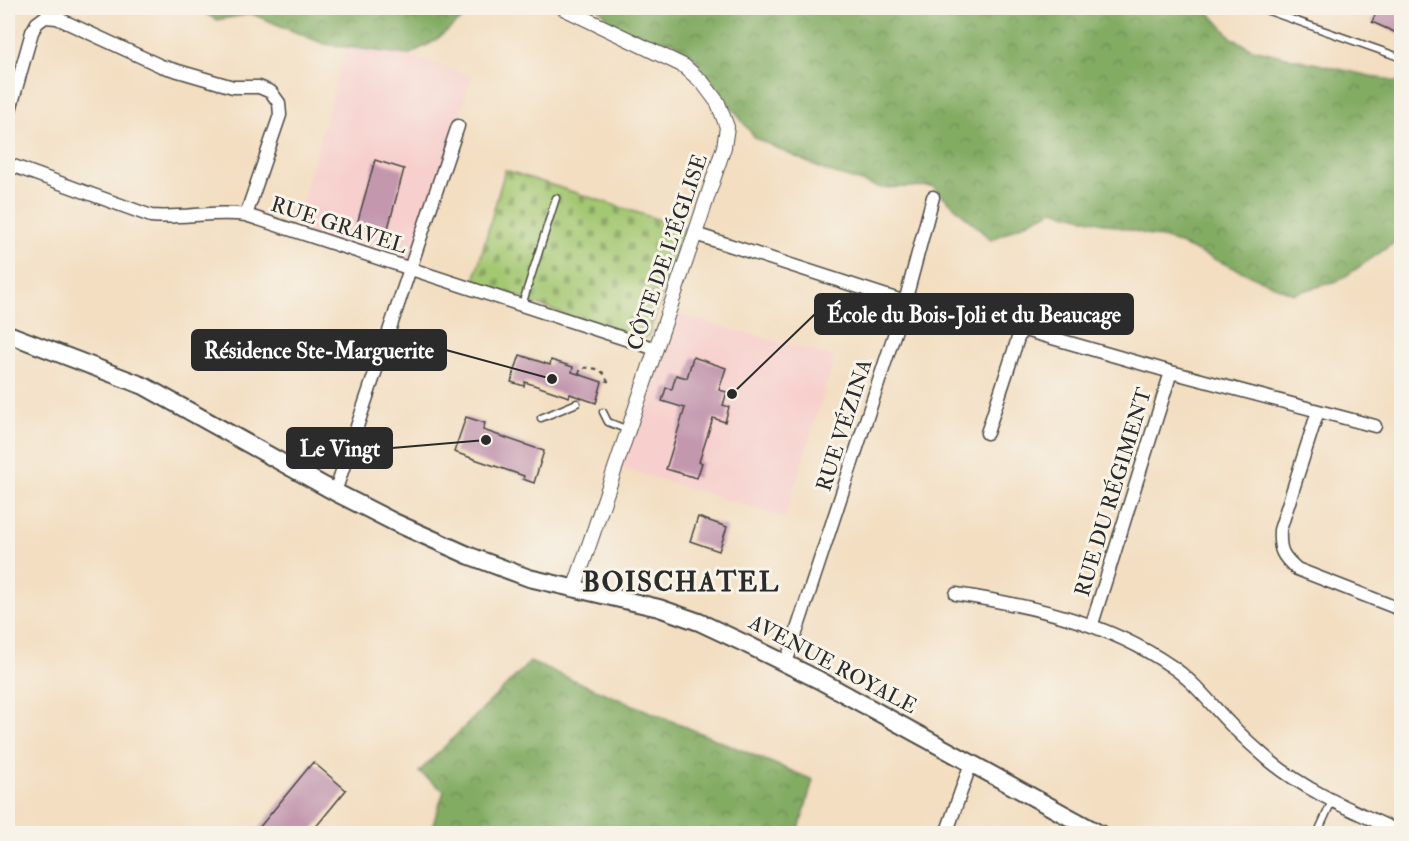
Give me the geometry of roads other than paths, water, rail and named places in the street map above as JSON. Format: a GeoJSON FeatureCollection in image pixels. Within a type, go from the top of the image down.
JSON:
{"type":"FeatureCollection","features":[{"type":"Feature","properties":{"kind":"main road","name":"AVENUE ROYALE"},"geometry":{"type":"LineString","coordinates":[[8,334],[144,386],[335,492],[394,522],[470,556],[529,578],[659,608],[699,622],[786,663],[1051,805],[1100,834]]}},
{"type":"Feature","properties":{"kind":"street","name":"CÔTE DE L'ÉGLISE"},"geometry":{"type":"LineString","coordinates":[[563,8],[684,66],[704,83],[718,103],[728,127],[724,147],[574,589]]}},
{"type":"Feature","properties":{"kind":"street"},"geometry":{"type":"LineString","coordinates":[[8,117],[32,32],[37,22],[45,17],[57,18],[161,66],[232,87],[259,87],[271,92],[279,103],[280,115],[246,215]]}},
{"type":"Feature","properties":{"kind":"street"},"geometry":{"type":"LineString","coordinates":[[335,492],[458,126]]}},
{"type":"Feature","properties":{"kind":"street","name":"RUE GRAVEL"},"geometry":{"type":"LineString","coordinates":[[8,164],[151,216],[171,218],[225,212],[246,215],[656,350]]}},
{"type":"Feature","properties":{"kind":"street","name":"RUE VÉZINA"},"geometry":{"type":"LineString","coordinates":[[786,663],[905,302],[933,196]]}},
{"type":"Feature","properties":{"kind":"street"},"geometry":{"type":"LineString","coordinates":[[695,234],[905,302],[1021,329],[1171,372],[1375,426]]}},
{"type":"Feature","properties":{"kind":"street"},"geometry":{"type":"LineString","coordinates":[[987,434],[1021,329]]}},
{"type":"Feature","properties":{"kind":"street","name":"RUE DU RÉGIMENT"},"geometry":{"type":"LineString","coordinates":[[1092,624],[1171,372]]}},
{"type":"Feature","properties":{"kind":"street"},"geometry":{"type":"LineString","coordinates":[[1318,411],[1280,530],[1279,545],[1286,559],[1297,569],[1401,610]]}},
{"type":"Feature","properties":{"kind":"street"},"geometry":{"type":"LineString","coordinates":[[956,594],[1015,603],[1092,624],[1130,641],[1172,666],[1198,688],[1270,761],[1303,786],[1401,833]]}},
{"type":"Feature","properties":{"kind":"street"},"geometry":{"type":"LineString","coordinates":[[946,834],[971,763]]}},
{"type":"Feature","properties":{"kind":"lane"},"geometry":{"type":"LineString","coordinates":[[1260,8],[1401,58]]}},
{"type":"Feature","properties":{"kind":"lane"},"geometry":{"type":"LineString","coordinates":[[522,306],[556,198]]}},
{"type":"Feature","properties":{"kind":"lane"},"geometry":{"type":"LineString","coordinates":[[541,418],[576,403]]}},
{"type":"Feature","properties":{"kind":"lane"},"geometry":{"type":"LineString","coordinates":[[603,412],[608,422],[629,430]]}},
{"type":"Feature","properties":{"kind":"lane"},"geometry":{"type":"LineString","coordinates":[[1317,834],[1332,800]]}},
{"type":"Feature","properties":{"kind":"place","name":"Résidence Ste-Marguerite"},"geometry":{"type":"Point","coordinates":[552,379]}},
{"type":"Feature","properties":{"kind":"place","name":"École du Bois-Joli et du Beaucage"},"geometry":{"type":"Point","coordinates":[732,394]}},
{"type":"Feature","properties":{"kind":"place","name":"Le Vingt"},"geometry":{"type":"Point","coordinates":[486,440]}},
{"type":"Feature","properties":{"kind":"district","name":"BOISCHATEL"},"geometry":{"type":"Point","coordinates":[681,582]}}]}
